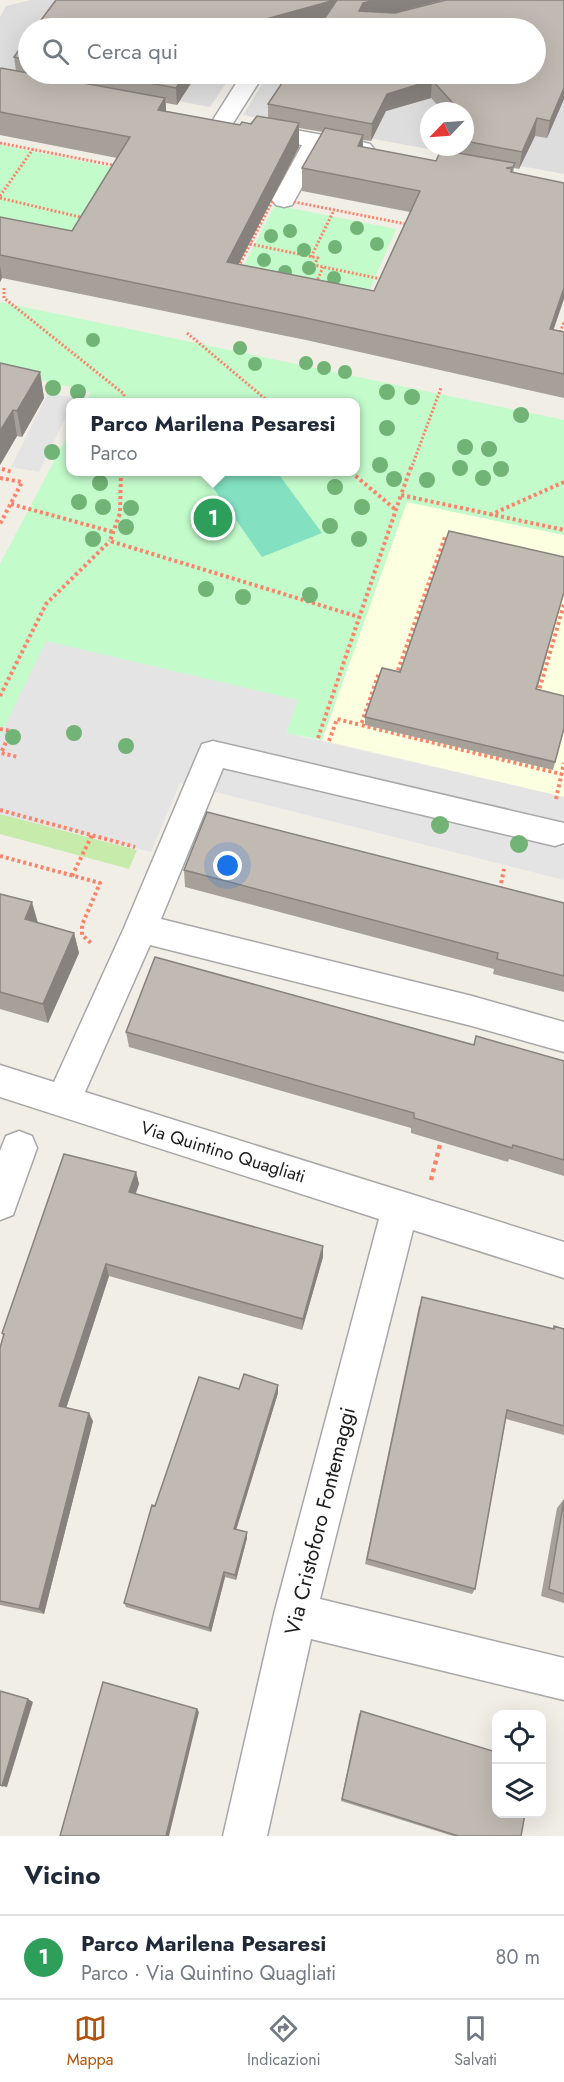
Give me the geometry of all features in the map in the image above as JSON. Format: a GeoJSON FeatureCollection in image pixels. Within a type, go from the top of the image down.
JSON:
{"type":"FeatureCollection","features":[{"type":"Feature","properties":{"kind":"street"},"geometry":{"type":"LineString","coordinates":[[222,123],[247,84]]}},
{"type":"Feature","properties":{"kind":"street"},"geometry":{"type":"LineString","coordinates":[[199,119],[385,153]]}},
{"type":"Feature","properties":{"kind":"street"},"geometry":{"type":"LineString","coordinates":[[284,200],[316,141]]}},
{"type":"Feature","properties":{"kind":"street"},"geometry":{"type":"LineString","coordinates":[[63,1102],[141,928],[213,753],[555,833]]}},
{"type":"Feature","properties":{"kind":"street"},"geometry":{"type":"LineString","coordinates":[[141,928],[472,1011],[564,1038]]}},
{"type":"Feature","properties":{"kind":"street","name":"Via Quintino Quagliati"},"geometry":{"type":"LineString","coordinates":[[0,1081],[63,1102],[414,1200],[564,1260]]}},
{"type":"Feature","properties":{"kind":"street"},"geometry":{"type":"LineString","coordinates":[[0,1203],[19,1148]]}},
{"type":"Feature","properties":{"kind":"street","name":"Via Cristoforo Fontemaggi"},"geometry":{"type":"LineString","coordinates":[[245,1836],[296,1614],[414,1200]]}},
{"type":"Feature","properties":{"kind":"street"},"geometry":{"type":"LineString","coordinates":[[296,1614],[564,1679]]}},
{"type":"Feature","properties":{"kind":"path"},"geometry":{"type":"LineString","coordinates":[[0,143],[120,167],[114,176]]}},
{"type":"Feature","properties":{"kind":"path"},"geometry":{"type":"LineString","coordinates":[[33,149],[0,197],[88,219],[84,226]]}},
{"type":"Feature","properties":{"kind":"path"},"geometry":{"type":"LineString","coordinates":[[274,198],[334,210],[406,224],[367,310],[310,295],[231,281],[274,198]]}},
{"type":"Feature","properties":{"kind":"path"},"geometry":{"type":"LineString","coordinates":[[311,257],[334,210]]}},
{"type":"Feature","properties":{"kind":"path"},"geometry":{"type":"LineString","coordinates":[[250,244],[318,258],[314,265],[381,279]]}},
{"type":"Feature","properties":{"kind":"path"},"geometry":{"type":"LineString","coordinates":[[232,264],[239,265]]}},
{"type":"Feature","properties":{"kind":"path"},"geometry":{"type":"LineString","coordinates":[[315,285],[323,267]]}},
{"type":"Feature","properties":{"kind":"path"},"geometry":{"type":"LineString","coordinates":[[4,288],[4,298],[124,394],[124,398]]}},
{"type":"Feature","properties":{"kind":"path"},"geometry":{"type":"LineString","coordinates":[[326,311],[331,302]]}},
{"type":"Feature","properties":{"kind":"path"},"geometry":{"type":"LineString","coordinates":[[359,318],[363,309]]}},
{"type":"Feature","properties":{"kind":"path"},"geometry":{"type":"LineString","coordinates":[[558,340],[564,322]]}},
{"type":"Feature","properties":{"kind":"path"},"geometry":{"type":"LineString","coordinates":[[551,329],[561,331]]}},
{"type":"Feature","properties":{"kind":"path"},"geometry":{"type":"LineString","coordinates":[[187,333],[264,398]]}},
{"type":"Feature","properties":{"kind":"path"},"geometry":{"type":"LineString","coordinates":[[318,738],[401,495],[441,388]]}},
{"type":"Feature","properties":{"kind":"path"},"geometry":{"type":"LineString","coordinates":[[2,469],[12,472]]}},
{"type":"Feature","properties":{"kind":"path"},"geometry":{"type":"LineString","coordinates":[[0,696],[46,604],[110,541],[120,513],[121,476]]}},
{"type":"Feature","properties":{"kind":"path"},"geometry":{"type":"LineString","coordinates":[[357,476],[396,510]]}},
{"type":"Feature","properties":{"kind":"path"},"geometry":{"type":"LineString","coordinates":[[0,478],[22,482],[0,524]]}},
{"type":"Feature","properties":{"kind":"path"},"geometry":{"type":"LineString","coordinates":[[489,515],[564,482]]}},
{"type":"Feature","properties":{"kind":"path"},"geometry":{"type":"LineString","coordinates":[[401,495],[564,530]]}},
{"type":"Feature","properties":{"kind":"path"},"geometry":{"type":"LineString","coordinates":[[11,504],[113,532]]}},
{"type":"Feature","properties":{"kind":"path"},"geometry":{"type":"LineString","coordinates":[[361,725],[379,673],[395,677],[443,548],[445,537],[456,540]]}},
{"type":"Feature","properties":{"kind":"path"},"geometry":{"type":"LineString","coordinates":[[110,541],[360,617]]}},
{"type":"Feature","properties":{"kind":"path"},"geometry":{"type":"LineString","coordinates":[[538,695],[562,619],[564,604]]}},
{"type":"Feature","properties":{"kind":"path"},"geometry":{"type":"LineString","coordinates":[[329,741],[337,719],[561,774]]}},
{"type":"Feature","properties":{"kind":"path"},"geometry":{"type":"LineString","coordinates":[[0,729],[11,731],[1,753],[18,757]]}},
{"type":"Feature","properties":{"kind":"path"},"geometry":{"type":"LineString","coordinates":[[556,796],[564,763]]}},
{"type":"Feature","properties":{"kind":"path"},"geometry":{"type":"LineString","coordinates":[[0,810],[141,848]]}},
{"type":"Feature","properties":{"kind":"path"},"geometry":{"type":"LineString","coordinates":[[72,876],[92,835]]}},
{"type":"Feature","properties":{"kind":"path"},"geometry":{"type":"LineString","coordinates":[[0,856],[100,883],[82,925],[82,935],[92,943]]}},
{"type":"Feature","properties":{"kind":"path"},"geometry":{"type":"LineString","coordinates":[[499,891],[504,869]]}},
{"type":"Feature","properties":{"kind":"path"},"geometry":{"type":"LineString","coordinates":[[414,1200],[442,1136]]}},
{"type":"Feature","properties":{"kind":"shaded area"},"geometry":{"type":"Polygon","coordinates":[[[31,0],[432,0],[364,18],[18,18],[18,70],[0,67],[0,17],[6,6],[31,0]]]}},
{"type":"Feature","properties":{"kind":"shaded area"},"geometry":{"type":"Polygon","coordinates":[[[564,0],[564,174],[466,156],[474,156],[474,102],[420,102],[420,148],[243,115],[262,84],[546,84],[546,18],[564,0]]]}},
{"type":"Feature","properties":{"kind":"shaded area"},"geometry":{"type":"Polygon","coordinates":[[[89,84],[225,84],[210,107],[89,84]]]}},
{"type":"Feature","properties":{"kind":"shaded area"},"geometry":{"type":"Polygon","coordinates":[[[48,393],[75,398],[66,398],[66,416],[39,472],[11,467],[48,393]]]}},
{"type":"Feature","properties":{"kind":"shaded area"},"geometry":{"type":"Polygon","coordinates":[[[407,502],[564,535],[564,797],[322,740],[407,502]]]}},
{"type":"Feature","properties":{"kind":"shaded area"},"geometry":{"type":"Polygon","coordinates":[[[46,641],[298,700],[286,733],[564,797],[564,880],[180,783],[151,852],[0,814],[0,736],[46,641]]]}},
{"type":"Feature","properties":{"kind":"green space"},"geometry":{"type":"Polygon","coordinates":[[[0,145],[116,168],[69,246],[0,232],[0,145]]]}},
{"type":"Feature","properties":{"kind":"green space"},"geometry":{"type":"Polygon","coordinates":[[[275,205],[396,229],[363,305],[237,279],[275,205]]]}},
{"type":"Feature","properties":{"kind":"green space"},"geometry":{"type":"Polygon","coordinates":[[[0,302],[564,420],[564,535],[407,502],[322,740],[286,733],[297,700],[0,736],[0,564],[66,439],[66,476],[360,476],[360,398],[88,398],[91,392],[0,370],[0,302]]]}},
{"type":"Feature","properties":{"kind":"green space"},"geometry":{"type":"Polygon","coordinates":[[[205,476],[280,476],[322,533],[262,557],[205,476]]]}},
{"type":"Feature","properties":{"kind":"green space"},"geometry":{"type":"Polygon","coordinates":[[[0,814],[137,850],[129,869],[0,834],[0,814]]]}},
{"type":"Feature","properties":{"kind":"building"},"geometry":{"type":"Polygon","coordinates":[[[56,0],[335,0],[269,18],[42,18],[56,0]]]}},
{"type":"Feature","properties":{"kind":"building"},"geometry":{"type":"Polygon","coordinates":[[[337,0],[376,0],[363,3],[359,11],[395,13],[446,0],[564,0],[564,88],[550,121],[537,118],[522,152],[474,143],[474,102],[452,102],[436,84],[546,84],[546,18],[325,18],[337,0]]]}},
{"type":"Feature","properties":{"kind":"building"},"geometry":{"type":"Polygon","coordinates":[[[1,68],[18,71],[18,84],[88,84],[165,98],[158,110],[240,125],[242,122],[251,124],[257,116],[299,123],[227,262],[374,291],[420,191],[302,168],[325,128],[363,135],[358,146],[436,161],[438,156],[474,156],[515,163],[513,167],[506,168],[512,169],[511,172],[564,183],[564,288],[550,329],[564,332],[564,374],[0,255],[0,217],[72,231],[130,137],[0,112],[1,68]]]}},
{"type":"Feature","properties":{"kind":"building"},"geometry":{"type":"Polygon","coordinates":[[[154,84],[179,84],[176,88],[154,84]]]}},
{"type":"Feature","properties":{"kind":"building"},"geometry":{"type":"Polygon","coordinates":[[[281,84],[419,84],[387,94],[372,124],[268,104],[281,84]]]}},
{"type":"Feature","properties":{"kind":"building"},"geometry":{"type":"Polygon","coordinates":[[[0,363],[40,372],[17,411],[13,410],[0,431],[0,363]]]}},
{"type":"Feature","properties":{"kind":"building"},"geometry":{"type":"Polygon","coordinates":[[[449,531],[564,557],[564,592],[536,689],[564,696],[564,728],[555,762],[365,717],[382,668],[400,672],[449,531]]]}},
{"type":"Feature","properties":{"kind":"building"},"geometry":{"type":"Polygon","coordinates":[[[207,812],[564,903],[564,976],[497,959],[498,953],[184,870],[207,812]]]}},
{"type":"Feature","properties":{"kind":"building"},"geometry":{"type":"Polygon","coordinates":[[[0,894],[32,902],[25,919],[74,933],[43,1004],[0,992],[0,894]]]}},
{"type":"Feature","properties":{"kind":"building"},"geometry":{"type":"Polygon","coordinates":[[[155,957],[474,1045],[476,1036],[564,1061],[564,1160],[513,1145],[512,1148],[414,1118],[414,1113],[126,1032],[155,957]]]}},
{"type":"Feature","properties":{"kind":"building"},"geometry":{"type":"Polygon","coordinates":[[[64,1154],[136,1172],[129,1192],[323,1246],[303,1319],[106,1264],[59,1406],[89,1413],[39,1609],[0,1601],[0,1348],[4,1334],[2,1333],[64,1154]]]}},
{"type":"Feature","properties":{"kind":"building"},"geometry":{"type":"Polygon","coordinates":[[[422,1297],[554,1329],[554,1326],[564,1329],[564,1426],[507,1410],[475,1589],[367,1559],[422,1297]]]}},
{"type":"Feature","properties":{"kind":"building"},"geometry":{"type":"Polygon","coordinates":[[[244,1374],[278,1385],[234,1529],[247,1532],[235,1575],[224,1572],[209,1628],[124,1603],[152,1505],[155,1506],[199,1377],[239,1389],[244,1374]]]}},
{"type":"Feature","properties":{"kind":"building"},"geometry":{"type":"Polygon","coordinates":[[[564,1500],[564,1594],[549,1589],[564,1500]]]}},
{"type":"Feature","properties":{"kind":"building"},"geometry":{"type":"Polygon","coordinates":[[[103,1682],[197,1709],[166,1836],[60,1836],[103,1682]]]}},
{"type":"Feature","properties":{"kind":"building"},"geometry":{"type":"Polygon","coordinates":[[[0,1691],[28,1699],[2,1786],[0,1785],[0,1691]]]}},
{"type":"Feature","properties":{"kind":"building"},"geometry":{"type":"Polygon","coordinates":[[[361,1711],[492,1751],[492,1818],[524,1818],[521,1836],[458,1836],[342,1799],[361,1711]]]}},
{"type":"Feature","properties":{"kind":"place","name":"Parco Marilena Pesaresi"},"geometry":{"type":"Point","coordinates":[213,518]}}]}
